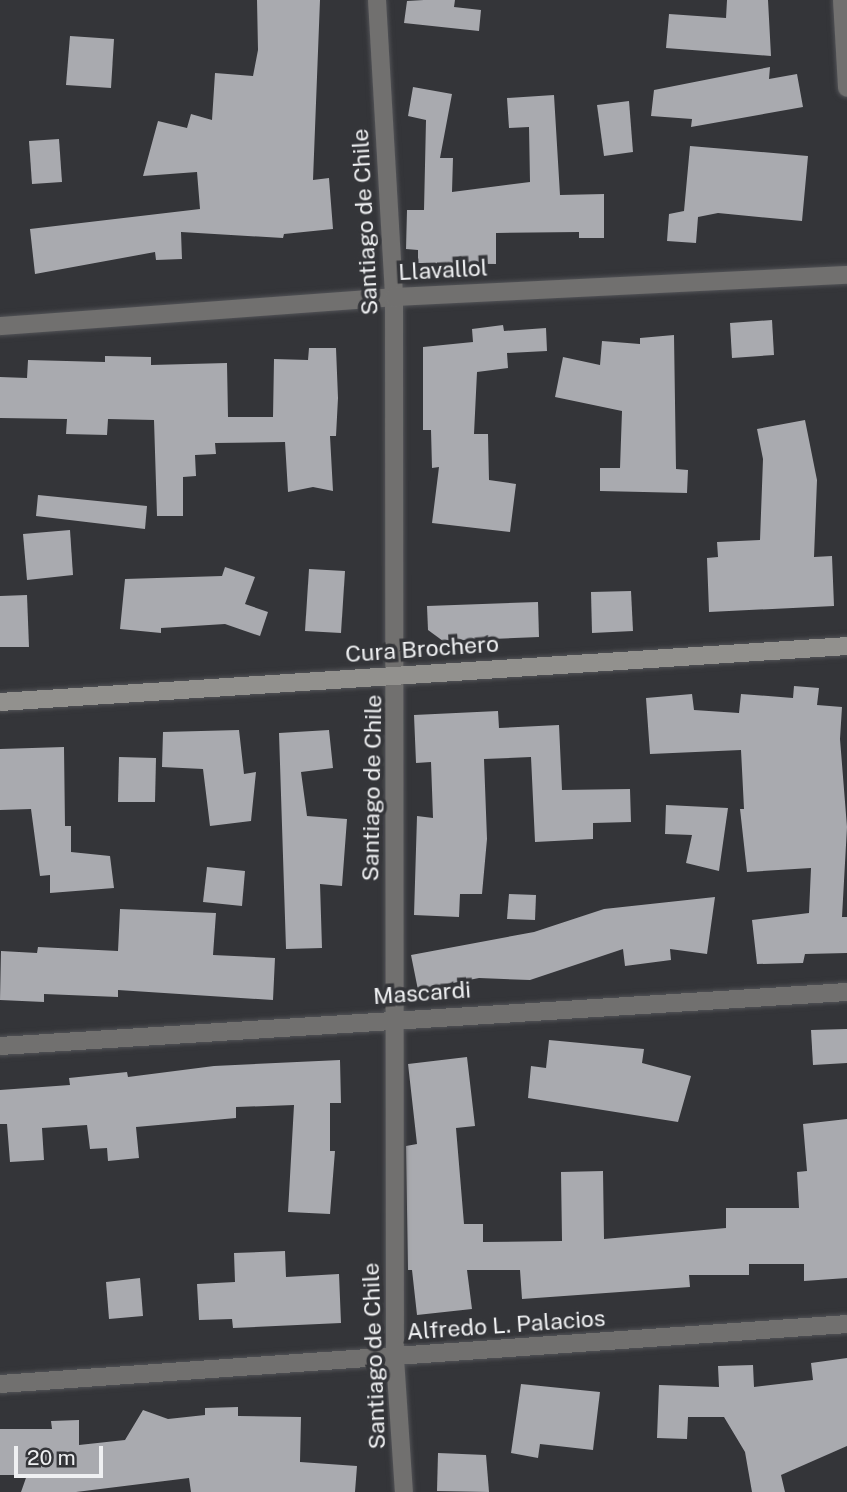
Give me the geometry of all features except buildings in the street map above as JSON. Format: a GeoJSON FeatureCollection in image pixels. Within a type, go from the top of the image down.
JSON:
{"type":"FeatureCollection","features":[{"type":"Feature","properties":{"kind":"street","name":"Santiago de Chile"},"geometry":{"type":"LineString","coordinates":[[377,0],[394,298],[397,675],[395,1358],[404,1492]]}},
{"type":"Feature","properties":{"kind":"street"},"geometry":{"type":"LineString","coordinates":[[842,0],[847,88]]}},
{"type":"Feature","properties":{"kind":"street","name":"Llavallol"},"geometry":{"type":"LineString","coordinates":[[0,326],[394,298],[847,275]]}},
{"type":"Feature","properties":{"kind":"street","name":"Cura Brochero"},"geometry":{"type":"LineString","coordinates":[[0,702],[847,646]]}},
{"type":"Feature","properties":{"kind":"street","name":"Mascardi"},"geometry":{"type":"LineString","coordinates":[[0,1046],[847,992]]}},
{"type":"Feature","properties":{"kind":"street","name":"Alfredo L. Palacios"},"geometry":{"type":"LineString","coordinates":[[0,1384],[847,1324]]}}]}
